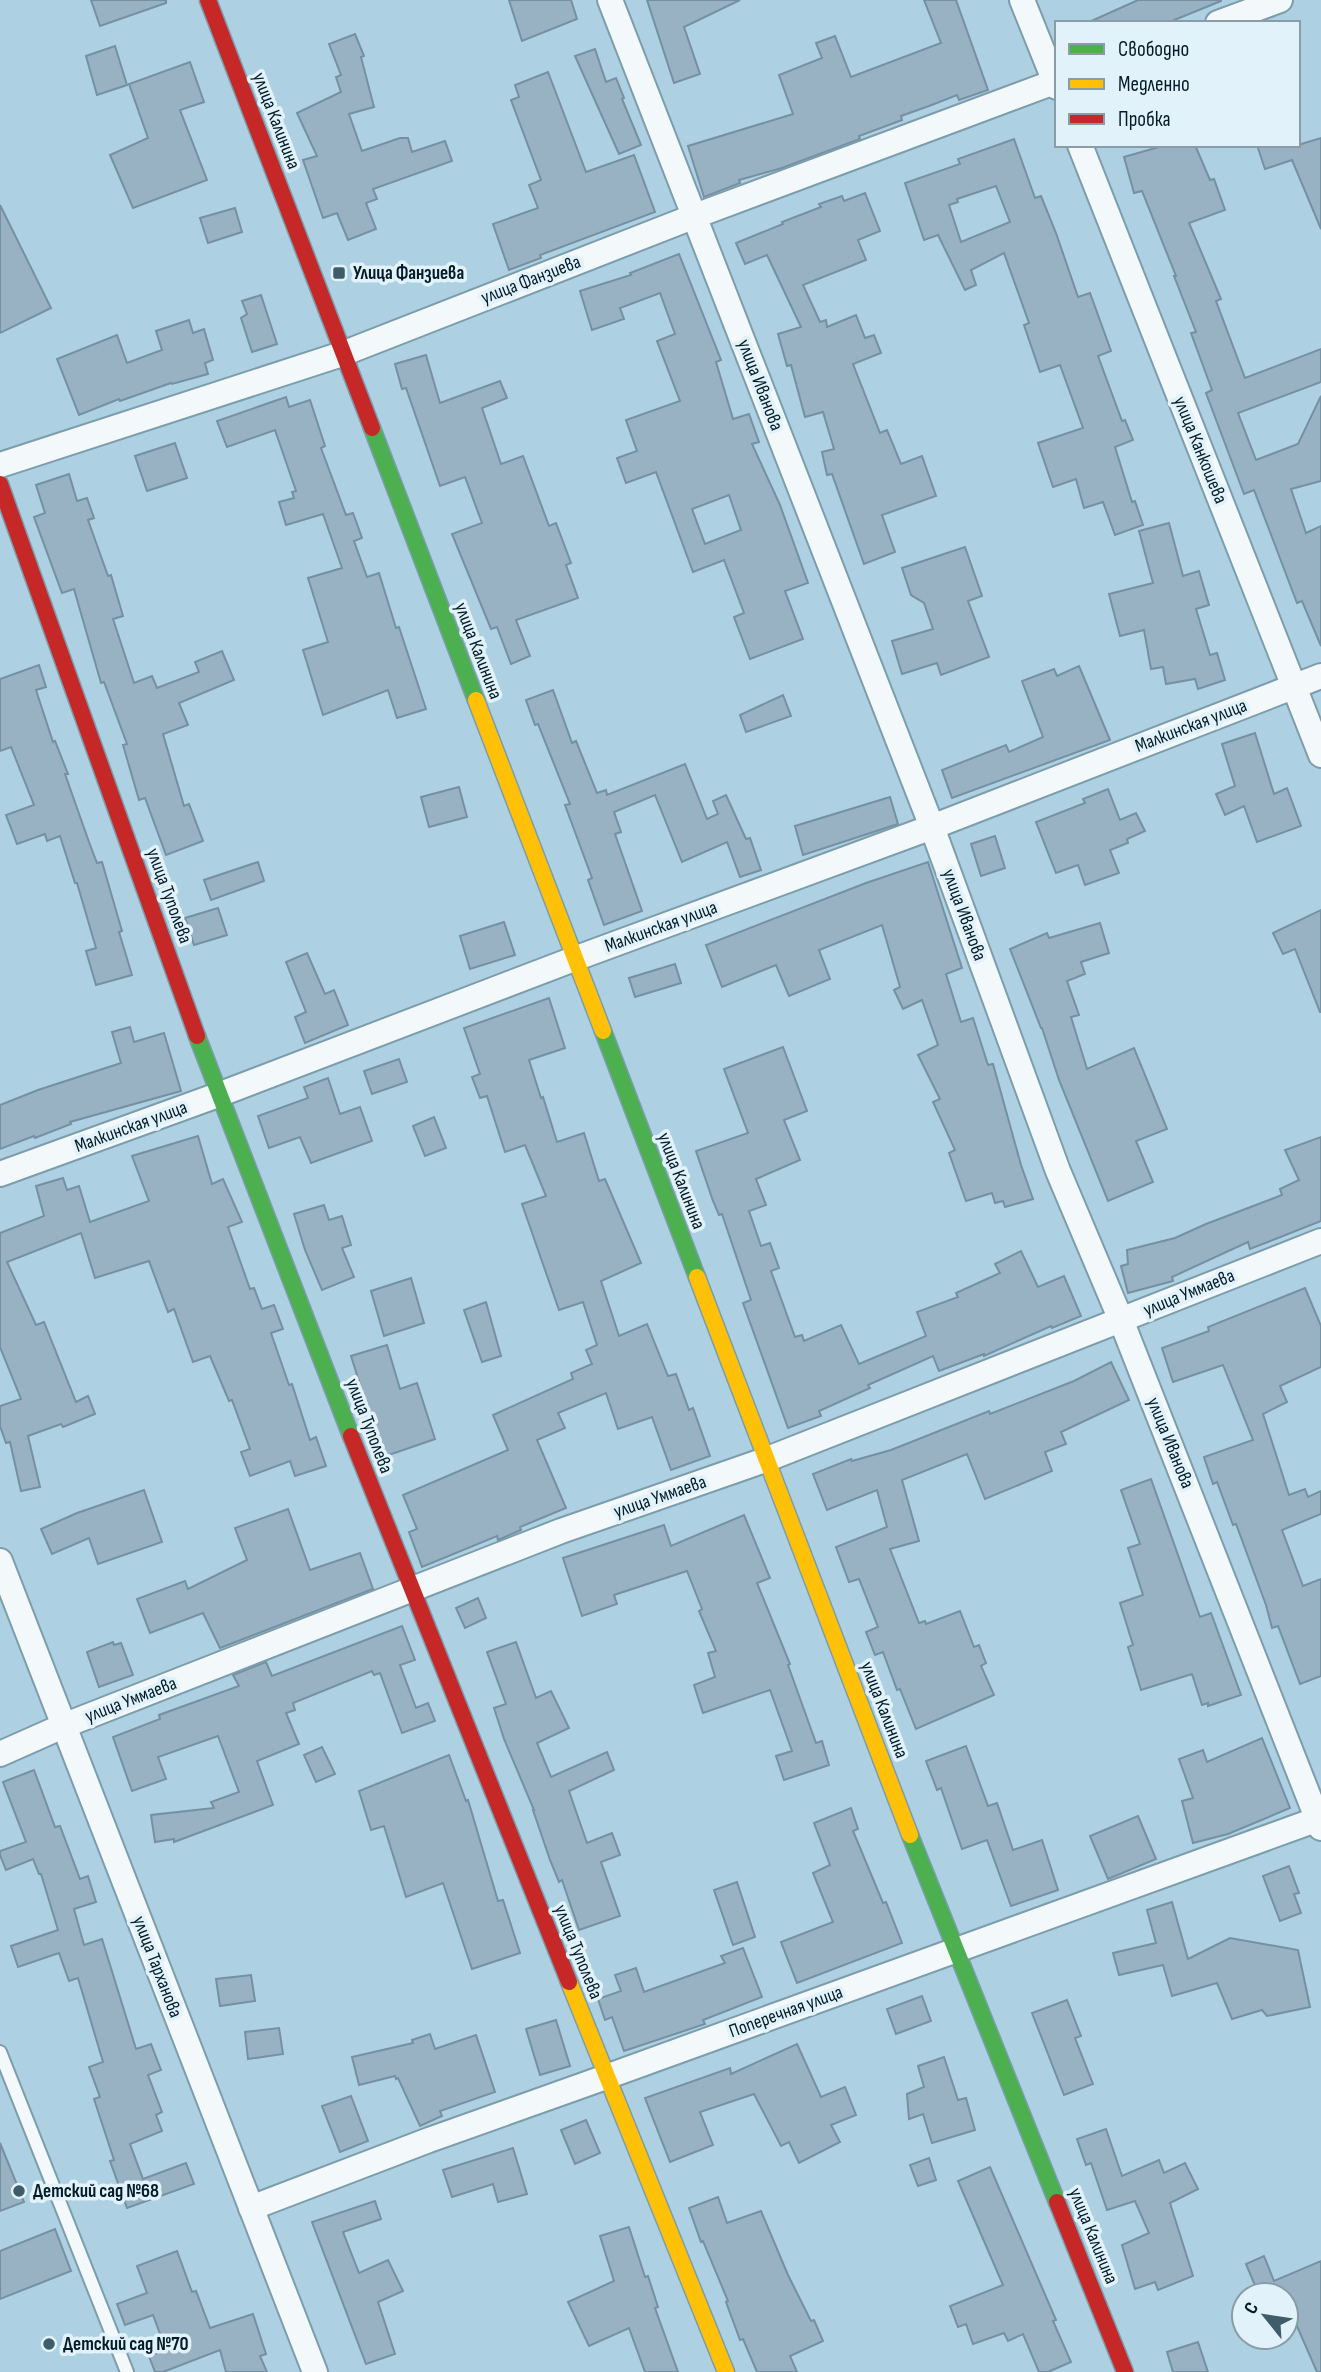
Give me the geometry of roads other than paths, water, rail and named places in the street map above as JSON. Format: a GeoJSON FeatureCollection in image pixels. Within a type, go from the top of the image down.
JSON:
{"type":"FeatureCollection","features":[{"type":"Feature","properties":{"kind":"street","name":"улица Калинина"},"geometry":{"type":"LineString","coordinates":[[208,0],[765,1460],[956,1951],[1125,2372]]}},
{"type":"Feature","properties":{"kind":"street","name":"улица Иванова"},"geometry":{"type":"LineString","coordinates":[[610,0],[932,827],[1058,1171],[1121,1320],[1320,1822]]}},
{"type":"Feature","properties":{"kind":"street"},"geometry":{"type":"LineString","coordinates":[[1022,0],[1055,81]]}},
{"type":"Feature","properties":{"kind":"street"},"geometry":{"type":"LineString","coordinates":[[1223,21],[1280,0]]}},
{"type":"Feature","properties":{"kind":"street","name":"улица Фанзиева"},"geometry":{"type":"LineString","coordinates":[[0,465],[342,354],[695,216],[1055,83]]}},
{"type":"Feature","properties":{"kind":"street","name":"улица Канкошева"},"geometry":{"type":"LineString","coordinates":[[1081,147],[1321,755]]}},
{"type":"Feature","properties":{"kind":"street","name":"улица Туполева"},"geometry":{"type":"LineString","coordinates":[[0,484],[218,1095],[411,1591],[726,2372]]}},
{"type":"Feature","properties":{"kind":"street","name":"Малкинская улица"},"geometry":{"type":"LineString","coordinates":[[0,1174],[932,827],[1321,676]]}},
{"type":"Feature","properties":{"kind":"street","name":"улица Уммаева"},"geometry":{"type":"LineString","coordinates":[[0,1754],[64,1726],[561,1531],[765,1460],[1321,1241]]}},
{"type":"Feature","properties":{"kind":"street","name":"улица Тарханова"},"geometry":{"type":"LineString","coordinates":[[0,1561],[315,2372]]}},
{"type":"Feature","properties":{"kind":"street","name":"Поперечная улица"},"geometry":{"type":"LineString","coordinates":[[251,2208],[429,2140],[1320,1822]]}},
{"type":"Feature","properties":{"kind":"lane"},"geometry":{"type":"LineString","coordinates":[[0,2052],[127,2372]]}},
{"type":"Feature","properties":{"kind":"place","name":"Улица Фанзиева"},"geometry":{"type":"Point","coordinates":[339,273]}},
{"type":"Feature","properties":{"kind":"place","name":"Детский сад №68"},"geometry":{"type":"Point","coordinates":[19,2191]}},
{"type":"Feature","properties":{"kind":"place","name":"Детский сад №70"},"geometry":{"type":"Point","coordinates":[49,2344]}}]}
